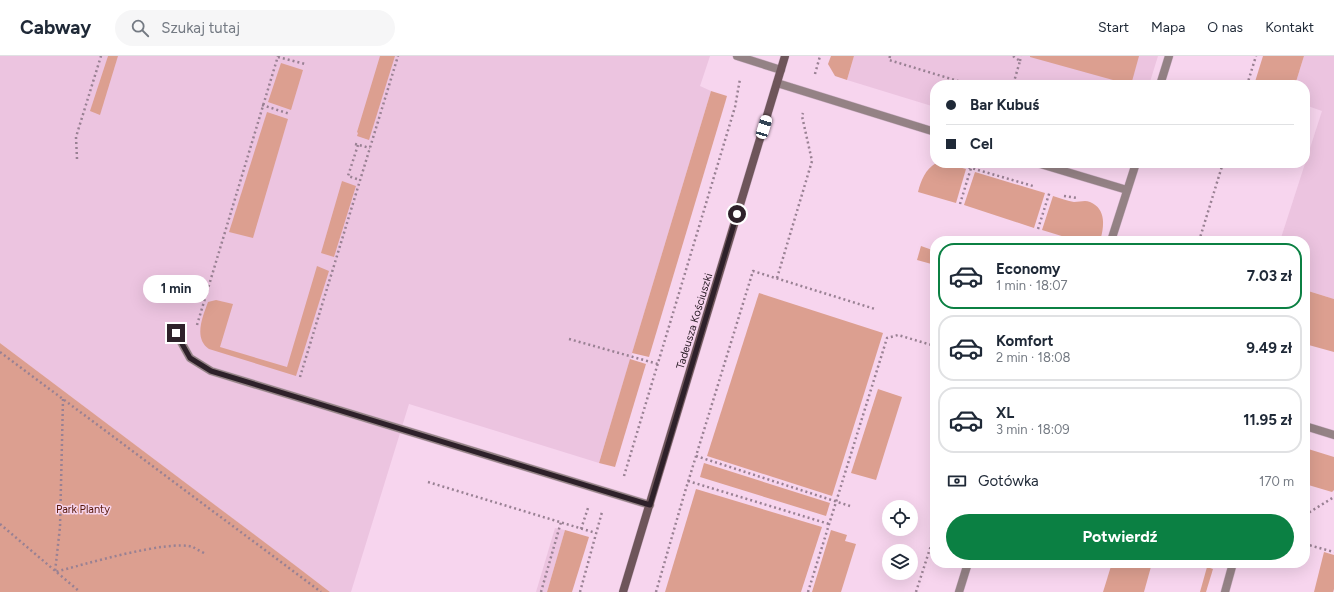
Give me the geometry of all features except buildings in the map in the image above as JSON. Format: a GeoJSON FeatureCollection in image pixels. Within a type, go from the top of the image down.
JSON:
{"type":"FeatureCollection","features":[{"type":"Feature","properties":{"kind":"street","name":"Tadeusza Kościuszki"},"geometry":{"type":"LineString","coordinates":[[622,592],[650,505],[785,56]]}},
{"type":"Feature","properties":{"kind":"lane"},"geometry":{"type":"LineString","coordinates":[[1162,80],[1169,56]]}},
{"type":"Feature","properties":{"kind":"lane"},"geometry":{"type":"LineString","coordinates":[[740,57],[781,70]]}},
{"type":"Feature","properties":{"kind":"lane"},"geometry":{"type":"LineString","coordinates":[[777,83],[930,130]]}},
{"type":"Feature","properties":{"kind":"lane"},"geometry":{"type":"LineString","coordinates":[[1054,168],[1127,190]]}},
{"type":"Feature","properties":{"kind":"lane"},"geometry":{"type":"LineString","coordinates":[[1113,236],[1134,168]]}},
{"type":"Feature","properties":{"kind":"lane"},"geometry":{"type":"LineString","coordinates":[[176,333],[190,358],[211,371],[650,505]]}},
{"type":"Feature","properties":{"kind":"lane"},"geometry":{"type":"LineString","coordinates":[[1310,428],[1334,435]]}},
{"type":"Feature","properties":{"kind":"lane"},"geometry":{"type":"LineString","coordinates":[[959,592],[966,568]]}},
{"type":"Feature","properties":{"kind":"lane"},"geometry":{"type":"LineString","coordinates":[[1225,592],[1231,568]]}},
{"type":"Feature","properties":{"kind":"path"},"geometry":{"type":"LineString","coordinates":[[77,159],[76,137],[101,56]]}},
{"type":"Feature","properties":{"kind":"path"},"geometry":{"type":"LineString","coordinates":[[197,331],[197,321],[278,56],[305,64]]}},
{"type":"Feature","properties":{"kind":"path"},"geometry":{"type":"LineString","coordinates":[[299,380],[398,56]]}},
{"type":"Feature","properties":{"kind":"path"},"geometry":{"type":"LineString","coordinates":[[777,278],[812,161],[802,116],[820,56]]}},
{"type":"Feature","properties":{"kind":"path"},"geometry":{"type":"LineString","coordinates":[[890,56],[889,60],[955,80]]}},
{"type":"Feature","properties":{"kind":"path"},"geometry":{"type":"LineString","coordinates":[[1012,56],[1020,61]]}},
{"type":"Feature","properties":{"kind":"path"},"geometry":{"type":"LineString","coordinates":[[1014,80],[1021,56]]}},
{"type":"Feature","properties":{"kind":"path"},"geometry":{"type":"LineString","coordinates":[[1249,80],[1256,56]]}},
{"type":"Feature","properties":{"kind":"path"},"geometry":{"type":"LineString","coordinates":[[619,495],[735,106],[740,57]]}},
{"type":"Feature","properties":{"kind":"path"},"geometry":{"type":"LineString","coordinates":[[262,106],[290,114]]}},
{"type":"Feature","properties":{"kind":"path"},"geometry":{"type":"LineString","coordinates":[[360,180],[348,176],[356,145],[370,148]]}},
{"type":"Feature","properties":{"kind":"path"},"geometry":{"type":"LineString","coordinates":[[960,204],[971,168],[1036,187]]}},
{"type":"Feature","properties":{"kind":"path"},"geometry":{"type":"LineString","coordinates":[[1201,236],[1221,168]]}},
{"type":"Feature","properties":{"kind":"path"},"geometry":{"type":"LineString","coordinates":[[1043,189],[1056,193]]}},
{"type":"Feature","properties":{"kind":"path"},"geometry":{"type":"LineString","coordinates":[[1038,229],[1050,191]]}},
{"type":"Feature","properties":{"kind":"path"},"geometry":{"type":"LineString","coordinates":[[1062,195],[1074,198],[1083,197]]}},
{"type":"Feature","properties":{"kind":"path"},"geometry":{"type":"LineString","coordinates":[[656,592],[688,481],[753,271],[875,309]]}},
{"type":"Feature","properties":{"kind":"path"},"geometry":{"type":"LineString","coordinates":[[808,592],[887,338],[898,335],[930,345]]}},
{"type":"Feature","properties":{"kind":"path"},"geometry":{"type":"LineString","coordinates":[[568,339],[658,364]]}},
{"type":"Feature","properties":{"kind":"path"},"geometry":{"type":"LineString","coordinates":[[0,352],[321,592]]}},
{"type":"Feature","properties":{"kind":"path"},"geometry":{"type":"LineString","coordinates":[[56,572],[60,527],[63,398]]}},
{"type":"Feature","properties":{"kind":"path"},"geometry":{"type":"LineString","coordinates":[[696,456],[850,506]]}},
{"type":"Feature","properties":{"kind":"path"},"geometry":{"type":"LineString","coordinates":[[688,481],[829,524]]}},
{"type":"Feature","properties":{"kind":"path"},"geometry":{"type":"LineString","coordinates":[[428,482],[596,533]]}},
{"type":"Feature","properties":{"kind":"path"},"geometry":{"type":"LineString","coordinates":[[580,592],[608,492]]}},
{"type":"Feature","properties":{"kind":"path"},"geometry":{"type":"LineString","coordinates":[[1310,512],[1334,497]]}},
{"type":"Feature","properties":{"kind":"path"},"geometry":{"type":"LineString","coordinates":[[581,529],[588,508],[594,505],[603,508]]}},
{"type":"Feature","properties":{"kind":"path"},"geometry":{"type":"LineString","coordinates":[[541,592],[561,522]]}},
{"type":"Feature","properties":{"kind":"path"},"geometry":{"type":"LineString","coordinates":[[0,524],[80,592]]}},
{"type":"Feature","properties":{"kind":"path"},"geometry":{"type":"LineString","coordinates":[[1310,545],[1334,552]]}},
{"type":"Feature","properties":{"kind":"path"},"geometry":{"type":"LineString","coordinates":[[56,572],[111,557],[177,546],[192,547],[204,553]]}},
{"type":"Feature","properties":{"kind":"path"},"geometry":{"type":"LineString","coordinates":[[916,592],[930,549]]}},
{"type":"Feature","properties":{"kind":"shaded area"},"geometry":{"type":"Polygon","coordinates":[[[0,56],[710,56],[700,86],[711,91],[599,463],[409,404],[351,592],[330,592],[0,343],[0,56]]]}},
{"type":"Feature","properties":{"kind":"shaded area"},"geometry":{"type":"Polygon","coordinates":[[[854,56],[1158,56],[1151,80],[930,80],[930,105],[847,80],[854,56]]]}},
{"type":"Feature","properties":{"kind":"shaded area"},"geometry":{"type":"Polygon","coordinates":[[[1304,56],[1334,56],[1334,299],[1310,292],[1310,236],[1282,236],[1304,168],[1310,168],[1310,148],[1322,111],[1310,107],[1310,80],[1297,80],[1304,56]]]}},
{"type":"Feature","properties":{"kind":"shaded area"},"geometry":{"type":"Polygon","coordinates":[[[555,528],[565,530],[547,592],[536,592],[555,528]]]}},
{"type":"Feature","properties":{"kind":"green space"},"geometry":{"type":"Polygon","coordinates":[[[108,56],[118,56],[100,115],[90,111],[108,56]]]}},
{"type":"Feature","properties":{"kind":"green space"},"geometry":{"type":"Polygon","coordinates":[[[380,56],[395,56],[369,140],[357,136],[357,132],[380,56]]]}},
{"type":"Feature","properties":{"kind":"green space"},"geometry":{"type":"Polygon","coordinates":[[[831,56],[854,56],[847,80],[835,76],[828,64],[831,56]]]}},
{"type":"Feature","properties":{"kind":"green space"},"geometry":{"type":"Polygon","coordinates":[[[1030,56],[1139,56],[1132,80],[1113,80],[1030,56]]]}},
{"type":"Feature","properties":{"kind":"green space"},"geometry":{"type":"Polygon","coordinates":[[[1263,56],[1304,56],[1297,80],[1256,80],[1263,56]]]}},
{"type":"Feature","properties":{"kind":"green space"},"geometry":{"type":"Polygon","coordinates":[[[281,63],[303,70],[291,110],[268,102],[281,63]]]}},
{"type":"Feature","properties":{"kind":"green space"},"geometry":{"type":"Polygon","coordinates":[[[711,91],[727,96],[649,357],[632,353],[711,91]]]}},
{"type":"Feature","properties":{"kind":"green space"},"geometry":{"type":"Polygon","coordinates":[[[267,112],[288,119],[253,238],[229,232],[267,112]]]}},
{"type":"Feature","properties":{"kind":"green space"},"geometry":{"type":"Polygon","coordinates":[[[929,169],[966,169],[956,203],[918,192],[924,176],[929,169]]]}},
{"type":"Feature","properties":{"kind":"green space"},"geometry":{"type":"Polygon","coordinates":[[[975,172],[1045,193],[1034,228],[964,205],[975,172]]]}},
{"type":"Feature","properties":{"kind":"green space"},"geometry":{"type":"Polygon","coordinates":[[[342,181],[356,186],[334,257],[321,253],[342,181]]]}},
{"type":"Feature","properties":{"kind":"green space"},"geometry":{"type":"Polygon","coordinates":[[[1053,196],[1074,202],[1088,201],[1095,205],[1102,214],[1103,230],[1101,236],[1062,236],[1042,230],[1053,196]]]}},
{"type":"Feature","properties":{"kind":"green space"},"geometry":{"type":"Polygon","coordinates":[[[921,246],[930,249],[930,264],[917,260],[921,246]]]}},
{"type":"Feature","properties":{"kind":"green space"},"geometry":{"type":"Polygon","coordinates":[[[317,266],[329,271],[296,376],[209,349],[204,344],[200,333],[202,320],[208,302],[216,300],[233,304],[220,347],[287,367],[317,266]]]}},
{"type":"Feature","properties":{"kind":"green space"},"geometry":{"type":"Polygon","coordinates":[[[1310,292],[1334,299],[1334,352],[1310,345],[1310,292]]]}},
{"type":"Feature","properties":{"kind":"green space"},"geometry":{"type":"Polygon","coordinates":[[[759,293],[883,333],[832,496],[707,456],[759,293]]]}},
{"type":"Feature","properties":{"kind":"green space","name":"Park Planty"},"geometry":{"type":"Polygon","coordinates":[[[0,343],[296,566],[330,592],[0,592],[0,343]]]}},
{"type":"Feature","properties":{"kind":"green space"},"geometry":{"type":"Polygon","coordinates":[[[630,359],[646,364],[615,467],[599,463],[630,359]]]}},
{"type":"Feature","properties":{"kind":"green space"},"geometry":{"type":"Polygon","coordinates":[[[878,389],[902,397],[876,480],[851,473],[878,389]]]}},
{"type":"Feature","properties":{"kind":"green space"},"geometry":{"type":"Polygon","coordinates":[[[1310,450],[1334,457],[1334,490],[1332,492],[1310,485],[1310,450]]]}},
{"type":"Feature","properties":{"kind":"green space"},"geometry":{"type":"Polygon","coordinates":[[[704,463],[830,503],[826,516],[700,477],[704,463]]]}},
{"type":"Feature","properties":{"kind":"green space"},"geometry":{"type":"Polygon","coordinates":[[[696,489],[822,527],[801,592],[665,592],[696,489]]]}},
{"type":"Feature","properties":{"kind":"green space"},"geometry":{"type":"Polygon","coordinates":[[[565,530],[589,537],[572,592],[547,592],[565,530]]]}},
{"type":"Feature","properties":{"kind":"green space"},"geometry":{"type":"Polygon","coordinates":[[[831,530],[847,535],[845,541],[856,544],[841,592],[812,592],[831,530]]]}},
{"type":"Feature","properties":{"kind":"green space"},"geometry":{"type":"Polygon","coordinates":[[[1324,552],[1334,555],[1334,589],[1333,592],[1314,592],[1324,552]]]}},
{"type":"Feature","properties":{"kind":"green space"},"geometry":{"type":"Polygon","coordinates":[[[1110,568],[1151,568],[1144,592],[1103,592],[1110,568]]]}},
{"type":"Feature","properties":{"kind":"green space"},"geometry":{"type":"Polygon","coordinates":[[[1207,568],[1213,569],[1206,592],[1200,592],[1207,568]]]}},
{"type":"Feature","properties":{"kind":"route"},"geometry":{"type":"LineString","coordinates":[[176,333],[190,358],[211,371],[650,505],[737,214]]}}]}
